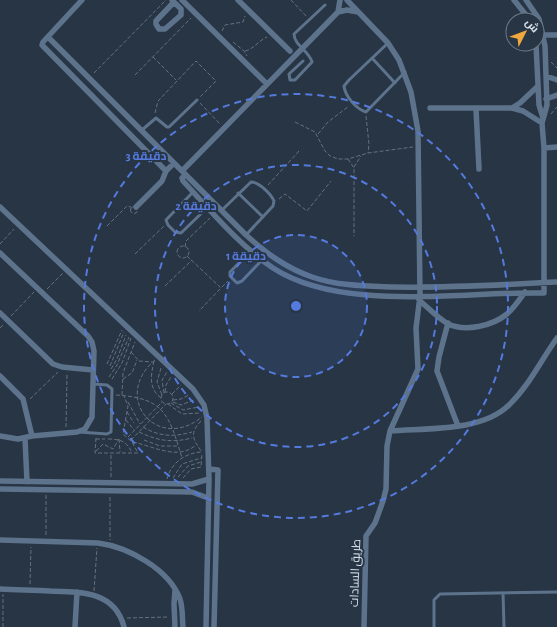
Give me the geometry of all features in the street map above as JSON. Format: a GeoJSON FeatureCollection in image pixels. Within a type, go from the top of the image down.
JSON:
{"type":"FeatureCollection","features":[{"type":"Feature","properties":{"kind":"street"},"geometry":{"type":"LineString","coordinates":[[82,0],[42,43],[43,46],[166,171]]}},
{"type":"Feature","properties":{"kind":"street"},"geometry":{"type":"LineString","coordinates":[[182,0],[267,84]]}},
{"type":"Feature","properties":{"kind":"street"},"geometry":{"type":"LineString","coordinates":[[238,0],[290,51]]}},
{"type":"Feature","properties":{"kind":"street"},"geometry":{"type":"LineString","coordinates":[[340,0],[338,12],[224,129],[184,173],[182,180],[251,251],[262,260],[283,274],[321,289],[352,294],[419,298],[525,292],[544,293],[544,148],[536,52]]}},
{"type":"Feature","properties":{"kind":"street","name":"طريق السادات"},"geometry":{"type":"LineString","coordinates":[[347,0],[388,43],[405,72],[412,92],[417,119],[418,147],[419,298],[416,328],[418,369],[390,431],[386,446],[386,489],[375,523],[368,532],[365,542],[364,627]]}},
{"type":"Feature","properties":{"kind":"street"},"geometry":{"type":"LineString","coordinates":[[514,0],[524,12]]}},
{"type":"Feature","properties":{"kind":"street"},"geometry":{"type":"LineString","coordinates":[[526,0],[534,12]]}},
{"type":"Feature","properties":{"kind":"street"},"geometry":{"type":"LineString","coordinates":[[173,1],[180,9],[181,15],[165,29],[159,29],[156,21],[173,1]]}},
{"type":"Feature","properties":{"kind":"street"},"geometry":{"type":"LineString","coordinates":[[338,12],[347,10],[358,12]]}},
{"type":"Feature","properties":{"kind":"street"},"geometry":{"type":"LineString","coordinates":[[545,35],[557,35]]}},
{"type":"Feature","properties":{"kind":"street"},"geometry":{"type":"LineString","coordinates":[[48,37],[246,235],[277,261],[317,278],[353,285],[419,287],[557,282]]}},
{"type":"Feature","properties":{"kind":"street"},"geometry":{"type":"LineString","coordinates":[[543,121],[547,111],[545,52]]}},
{"type":"Feature","properties":{"kind":"street"},"geometry":{"type":"LineString","coordinates":[[546,76],[557,80]]}},
{"type":"Feature","properties":{"kind":"street"},"geometry":{"type":"LineString","coordinates":[[512,108],[520,103],[538,86]]}},
{"type":"Feature","properties":{"kind":"street"},"geometry":{"type":"LineString","coordinates":[[546,99],[557,94]]}},
{"type":"Feature","properties":{"kind":"street"},"geometry":{"type":"LineString","coordinates":[[430,108],[512,108],[523,111],[543,121]]}},
{"type":"Feature","properties":{"kind":"street"},"geometry":{"type":"LineString","coordinates":[[476,108],[479,169]]}},
{"type":"Feature","properties":{"kind":"street"},"geometry":{"type":"LineString","coordinates":[[544,148],[557,147]]}},
{"type":"Feature","properties":{"kind":"street"},"geometry":{"type":"LineString","coordinates":[[133,207],[162,181],[166,171],[174,163]]}},
{"type":"Feature","properties":{"kind":"street"},"geometry":{"type":"LineString","coordinates":[[0,207],[130,330],[156,359],[164,362],[184,381],[198,395],[204,405],[209,469],[206,627]]}},
{"type":"Feature","properties":{"kind":"street"},"geometry":{"type":"LineString","coordinates":[[0,253],[90,339],[93,346],[93,384],[90,422],[85,429],[77,432],[25,438],[11,439],[0,436]]}},
{"type":"Feature","properties":{"kind":"street"},"geometry":{"type":"LineString","coordinates":[[419,298],[448,324],[465,328],[480,326],[494,321],[508,312],[525,292]]}},
{"type":"Feature","properties":{"kind":"street"},"geometry":{"type":"LineString","coordinates":[[0,313],[49,360],[65,368],[93,370]]}},
{"type":"Feature","properties":{"kind":"street"},"geometry":{"type":"LineString","coordinates":[[448,324],[439,357],[437,371],[458,426]]}},
{"type":"Feature","properties":{"kind":"street"},"geometry":{"type":"LineString","coordinates":[[390,431],[458,426],[487,419],[504,410],[521,392],[542,363],[557,338]]}},
{"type":"Feature","properties":{"kind":"street"},"geometry":{"type":"LineString","coordinates":[[0,376],[20,395],[25,404],[32,436]]}},
{"type":"Feature","properties":{"kind":"street"},"geometry":{"type":"LineString","coordinates":[[25,438],[27,482]]}},
{"type":"Feature","properties":{"kind":"street"},"geometry":{"type":"LineString","coordinates":[[209,469],[218,470],[214,627]]}},
{"type":"Feature","properties":{"kind":"street"},"geometry":{"type":"LineString","coordinates":[[0,482],[192,484],[209,479]]}},
{"type":"Feature","properties":{"kind":"street"},"geometry":{"type":"LineString","coordinates":[[192,484],[192,492]]}},
{"type":"Feature","properties":{"kind":"street"},"geometry":{"type":"LineString","coordinates":[[0,489],[192,492],[208,498]]}},
{"type":"Feature","properties":{"kind":"street"},"geometry":{"type":"LineString","coordinates":[[0,540],[46,540],[110,545],[135,557],[158,571],[175,590],[182,606],[183,627]]}},
{"type":"Feature","properties":{"kind":"street"},"geometry":{"type":"LineString","coordinates":[[2,589],[77,592],[94,595],[113,606],[122,618],[124,627]]}},
{"type":"Feature","properties":{"kind":"street"},"geometry":{"type":"LineString","coordinates":[[175,590],[175,627]]}},
{"type":"Feature","properties":{"kind":"street"},"geometry":{"type":"LineString","coordinates":[[75,627],[77,592]]}},
{"type":"Feature","properties":{"kind":"lane"},"geometry":{"type":"LineString","coordinates":[[302,61],[290,74],[290,80],[295,80],[311,64],[310,57],[295,40],[294,34],[325,5]]}},
{"type":"Feature","properties":{"kind":"lane"},"geometry":{"type":"LineString","coordinates":[[388,43],[344,86],[346,93],[353,102],[366,112],[405,72]]}},
{"type":"Feature","properties":{"kind":"lane"},"geometry":{"type":"LineString","coordinates":[[372,58],[395,82]]}},
{"type":"Feature","properties":{"kind":"lane"},"geometry":{"type":"LineString","coordinates":[[142,130],[154,118],[158,118],[168,128],[197,100]]}},
{"type":"Feature","properties":{"kind":"lane"},"geometry":{"type":"LineString","coordinates":[[222,210],[251,182],[256,183],[274,199],[274,204],[246,235]]}},
{"type":"Feature","properties":{"kind":"lane"},"geometry":{"type":"LineString","coordinates":[[193,192],[168,218],[167,223],[175,232],[181,233],[208,207]]}},
{"type":"Feature","properties":{"kind":"lane"},"geometry":{"type":"LineString","coordinates":[[238,193],[263,217]]}},
{"type":"Feature","properties":{"kind":"lane"},"geometry":{"type":"LineString","coordinates":[[251,251],[230,272],[231,277],[237,283],[241,283],[262,260]]}},
{"type":"Feature","properties":{"kind":"lane"},"geometry":{"type":"LineString","coordinates":[[77,432],[107,434],[111,432],[112,389],[109,386],[93,384]]}},
{"type":"Feature","properties":{"kind":"lane"},"geometry":{"type":"LineString","coordinates":[[434,627],[434,600],[440,594],[557,592]]}},
{"type":"Feature","properties":{"kind":"lane"},"geometry":{"type":"LineString","coordinates":[[503,593],[504,627]]}},
{"type":"Feature","properties":{"kind":"path"},"geometry":{"type":"LineString","coordinates":[[89,78],[167,0]]}},
{"type":"Feature","properties":{"kind":"path"},"geometry":{"type":"LineString","coordinates":[[291,0],[310,19]]}},
{"type":"Feature","properties":{"kind":"path"},"geometry":{"type":"LineString","coordinates":[[219,37],[225,25],[244,21],[245,7]]}},
{"type":"Feature","properties":{"kind":"path"},"geometry":{"type":"LineString","coordinates":[[135,75],[196,14]]}},
{"type":"Feature","properties":{"kind":"path"},"geometry":{"type":"LineString","coordinates":[[244,51],[251,50],[260,41],[273,34]]}},
{"type":"Feature","properties":{"kind":"path"},"geometry":{"type":"LineString","coordinates":[[153,57],[176,81]]}},
{"type":"Feature","properties":{"kind":"path"},"geometry":{"type":"LineString","coordinates":[[154,118],[158,101],[196,61],[216,82],[197,100],[224,129]]}},
{"type":"Feature","properties":{"kind":"path"},"geometry":{"type":"LineString","coordinates":[[317,135],[328,122],[353,102]]}},
{"type":"Feature","properties":{"kind":"path"},"geometry":{"type":"LineString","coordinates":[[366,112],[369,136],[368,153]]}},
{"type":"Feature","properties":{"kind":"path"},"geometry":{"type":"LineString","coordinates":[[295,122],[312,130],[317,135],[321,146],[330,156],[348,159],[368,153],[418,147]]}},
{"type":"Feature","properties":{"kind":"path"},"geometry":{"type":"LineString","coordinates":[[264,189],[299,152]]}},
{"type":"Feature","properties":{"kind":"path"},"geometry":{"type":"LineString","coordinates":[[354,236],[354,168],[361,155]]}},
{"type":"Feature","properties":{"kind":"path"},"geometry":{"type":"LineString","coordinates":[[348,159],[354,168]]}},
{"type":"Feature","properties":{"kind":"path"},"geometry":{"type":"LineString","coordinates":[[274,204],[285,194],[307,211],[332,181]]}},
{"type":"Feature","properties":{"kind":"path"},"geometry":{"type":"LineString","coordinates":[[107,226],[127,206],[133,207]]}},
{"type":"Feature","properties":{"kind":"path"},"geometry":{"type":"LineString","coordinates":[[187,256],[188,250],[185,247],[186,241],[215,214]]}},
{"type":"Feature","properties":{"kind":"path"},"geometry":{"type":"LineString","coordinates":[[135,254],[167,223]]}},
{"type":"Feature","properties":{"kind":"path"},"geometry":{"type":"LineString","coordinates":[[0,244],[18,224]]}},
{"type":"Feature","properties":{"kind":"path"},"geometry":{"type":"LineString","coordinates":[[185,247],[180,247],[177,252],[181,258],[187,256]]}},
{"type":"Feature","properties":{"kind":"path"},"geometry":{"type":"LineString","coordinates":[[187,256],[221,288]]}},
{"type":"Feature","properties":{"kind":"path"},"geometry":{"type":"LineString","coordinates":[[165,286],[192,260]]}},
{"type":"Feature","properties":{"kind":"path"},"geometry":{"type":"LineString","coordinates":[[43,294],[66,270]]}},
{"type":"Feature","properties":{"kind":"path"},"geometry":{"type":"LineString","coordinates":[[199,311],[231,277]]}},
{"type":"Feature","properties":{"kind":"path"},"geometry":{"type":"LineString","coordinates":[[0,328],[37,288]]}},
{"type":"Feature","properties":{"kind":"path"},"geometry":{"type":"LineString","coordinates":[[122,395],[122,379],[131,351],[130,330]]}},
{"type":"Feature","properties":{"kind":"path"},"geometry":{"type":"LineString","coordinates":[[107,364],[130,330]]}},
{"type":"Feature","properties":{"kind":"path"},"geometry":{"type":"LineString","coordinates":[[110,366],[130,330]]}},
{"type":"Feature","properties":{"kind":"path"},"geometry":{"type":"LineString","coordinates":[[111,369],[130,330]]}},
{"type":"Feature","properties":{"kind":"path"},"geometry":{"type":"LineString","coordinates":[[109,377],[117,366],[130,330]]}},
{"type":"Feature","properties":{"kind":"path"},"geometry":{"type":"LineString","coordinates":[[112,378],[122,363],[130,330]]}},
{"type":"Feature","properties":{"kind":"path"},"geometry":{"type":"LineString","coordinates":[[131,351],[137,360],[152,362]]}},
{"type":"Feature","properties":{"kind":"path"},"geometry":{"type":"LineString","coordinates":[[156,359],[144,371],[138,380],[136,397],[141,411],[146,418],[161,428],[174,430],[186,428],[205,414]]}},
{"type":"Feature","properties":{"kind":"path"},"geometry":{"type":"LineString","coordinates":[[156,359],[151,382],[155,393],[161,398]]}},
{"type":"Feature","properties":{"kind":"path"},"geometry":{"type":"LineString","coordinates":[[122,379],[132,373],[137,360]]}},
{"type":"Feature","properties":{"kind":"path"},"geometry":{"type":"LineString","coordinates":[[162,395],[157,382],[164,362]]}},
{"type":"Feature","properties":{"kind":"path"},"geometry":{"type":"LineString","coordinates":[[25,404],[65,368]]}},
{"type":"Feature","properties":{"kind":"path"},"geometry":{"type":"LineString","coordinates":[[65,368],[66,433]]}},
{"type":"Feature","properties":{"kind":"path"},"geometry":{"type":"LineString","coordinates":[[162,402],[162,395],[165,393],[168,381],[173,371]]}},
{"type":"Feature","properties":{"kind":"path"},"geometry":{"type":"LineString","coordinates":[[165,393],[162,380],[173,371]]}},
{"type":"Feature","properties":{"kind":"path"},"geometry":{"type":"LineString","coordinates":[[171,394],[184,381]]}},
{"type":"Feature","properties":{"kind":"path"},"geometry":{"type":"LineString","coordinates":[[131,440],[167,404],[184,398],[192,390]]}},
{"type":"Feature","properties":{"kind":"path"},"geometry":{"type":"LineString","coordinates":[[165,393],[171,394]]}},
{"type":"Feature","properties":{"kind":"path"},"geometry":{"type":"LineString","coordinates":[[171,394],[172,402],[179,409],[187,411],[204,405]]}},
{"type":"Feature","properties":{"kind":"path"},"geometry":{"type":"LineString","coordinates":[[112,395],[136,397],[148,400],[158,406],[174,430],[182,458]]}},
{"type":"Feature","properties":{"kind":"path"},"geometry":{"type":"LineString","coordinates":[[172,402],[184,405],[191,402],[198,395]]}},
{"type":"Feature","properties":{"kind":"path"},"geometry":{"type":"LineString","coordinates":[[124,396],[140,424]]}},
{"type":"Feature","properties":{"kind":"path"},"geometry":{"type":"LineString","coordinates":[[95,451],[95,453],[138,453],[131,440],[123,434],[128,402]]}},
{"type":"Feature","properties":{"kind":"path"},"geometry":{"type":"LineString","coordinates":[[127,438],[162,402]]}},
{"type":"Feature","properties":{"kind":"path"},"geometry":{"type":"LineString","coordinates":[[162,402],[182,414],[205,414]]}},
{"type":"Feature","properties":{"kind":"path"},"geometry":{"type":"LineString","coordinates":[[127,412],[134,423]]}},
{"type":"Feature","properties":{"kind":"path"},"geometry":{"type":"LineString","coordinates":[[144,427],[160,435],[176,436],[192,432],[205,414]]}},
{"type":"Feature","properties":{"kind":"path"},"geometry":{"type":"LineString","coordinates":[[125,420],[134,431]]}},
{"type":"Feature","properties":{"kind":"path"},"geometry":{"type":"LineString","coordinates":[[202,420],[202,427]]}},
{"type":"Feature","properties":{"kind":"path"},"geometry":{"type":"LineString","coordinates":[[139,432],[161,440],[177,442],[192,438]]}},
{"type":"Feature","properties":{"kind":"path"},"geometry":{"type":"LineString","coordinates":[[192,432],[192,438],[202,452]]}},
{"type":"Feature","properties":{"kind":"path"},"geometry":{"type":"LineString","coordinates":[[95,451],[96,433]]}},
{"type":"Feature","properties":{"kind":"path"},"geometry":{"type":"LineString","coordinates":[[96,439],[119,439],[128,445],[133,453]]}},
{"type":"Feature","properties":{"kind":"path"},"geometry":{"type":"LineString","coordinates":[[95,451],[103,444],[113,450],[119,439]]}},
{"type":"Feature","properties":{"kind":"path"},"geometry":{"type":"LineString","coordinates":[[119,439],[120,453]]}},
{"type":"Feature","properties":{"kind":"path"},"geometry":{"type":"LineString","coordinates":[[144,440],[160,446],[179,446]]}},
{"type":"Feature","properties":{"kind":"path"},"geometry":{"type":"LineString","coordinates":[[132,442],[160,451],[180,451],[191,449],[196,445]]}},
{"type":"Feature","properties":{"kind":"path"},"geometry":{"type":"LineString","coordinates":[[173,484],[191,469],[201,467],[202,446]]}},
{"type":"Feature","properties":{"kind":"path"},"geometry":{"type":"LineString","coordinates":[[173,484],[171,469],[182,458],[193,453],[202,452]]}},
{"type":"Feature","properties":{"kind":"path"},"geometry":{"type":"LineString","coordinates":[[111,453],[111,483]]}},
{"type":"Feature","properties":{"kind":"path"},"geometry":{"type":"LineString","coordinates":[[173,484],[175,474],[182,464],[202,458]]}},
{"type":"Feature","properties":{"kind":"path"},"geometry":{"type":"LineString","coordinates":[[173,484],[185,468],[201,462]]}},
{"type":"Feature","properties":{"kind":"path"},"geometry":{"type":"LineString","coordinates":[[46,490],[46,540]]}},
{"type":"Feature","properties":{"kind":"path"},"geometry":{"type":"LineString","coordinates":[[110,491],[110,545]]}},
{"type":"Feature","properties":{"kind":"path"},"geometry":{"type":"LineString","coordinates":[[30,590],[31,540]]}},
{"type":"Feature","properties":{"kind":"path"},"geometry":{"type":"LineString","coordinates":[[94,595],[98,543]]}},
{"type":"Feature","properties":{"kind":"path"},"geometry":{"type":"LineString","coordinates":[[2,589],[3,627]]}},
{"type":"Feature","properties":{"kind":"path"},"geometry":{"type":"LineString","coordinates":[[122,618],[174,617]]}}]}
